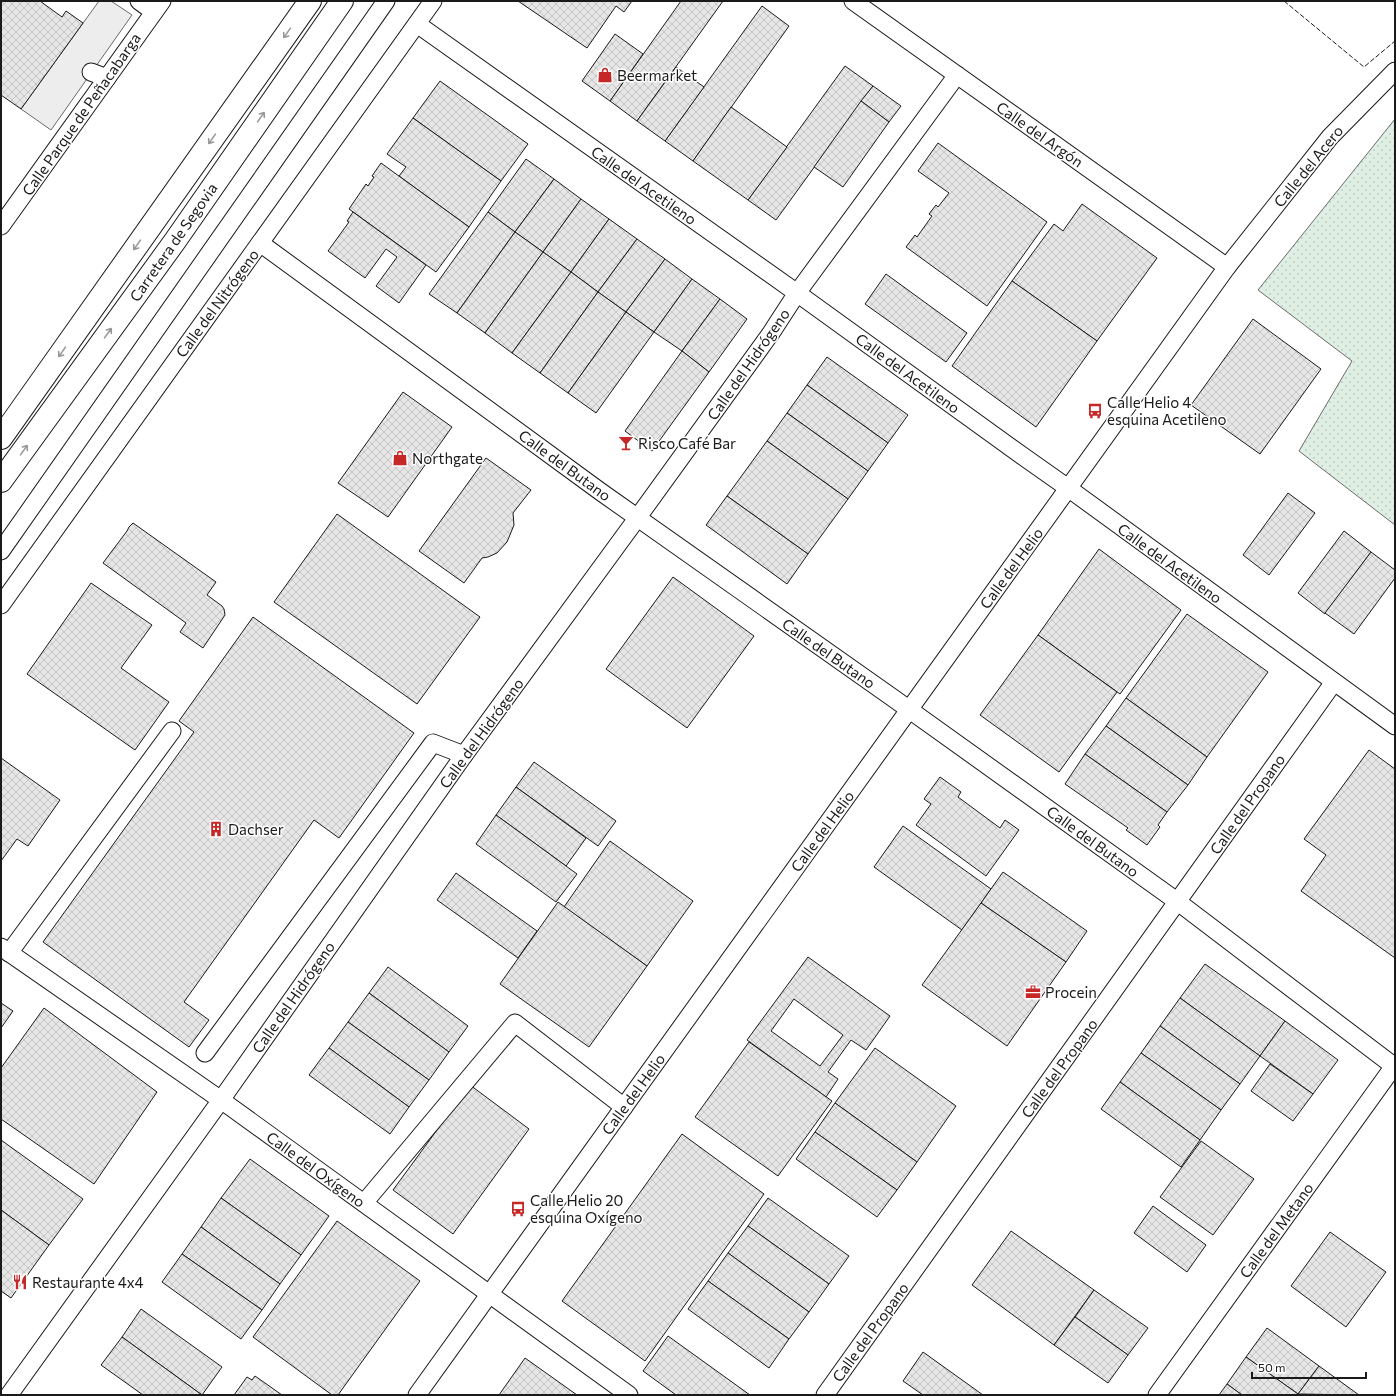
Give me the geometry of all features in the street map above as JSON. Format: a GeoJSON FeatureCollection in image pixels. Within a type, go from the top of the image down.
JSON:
{"type":"FeatureCollection","features":[{"type":"Feature","properties":{"kind":"highway","name":"Carretera de Segovia"},"geometry":{"type":"LineString","coordinates":[[1,438],[310,1]]}},
{"type":"Feature","properties":{"kind":"highway","name":"Carretera de Segovia"},"geometry":{"type":"LineString","coordinates":[[1,482],[342,1]]}},
{"type":"Feature","properties":{"kind":"street"},"geometry":{"type":"LineString","coordinates":[[139,1],[158,6]]}},
{"type":"Feature","properties":{"kind":"street"},"geometry":{"type":"LineString","coordinates":[[1,551],[386,1]]}},
{"type":"Feature","properties":{"kind":"street","name":"Calle del Nitrógeno"},"geometry":{"type":"LineString","coordinates":[[1,605],[433,1]]}},
{"type":"Feature","properties":{"kind":"street","name":"Calle del Argón"},"geometry":{"type":"LineString","coordinates":[[853,1],[1227,267]]}},
{"type":"Feature","properties":{"kind":"street","name":"Calle Parque de Peñacabarga"},"geometry":{"type":"LineString","coordinates":[[1,226],[99,75],[158,6]]}},
{"type":"Feature","properties":{"kind":"street","name":"Calle del Acetileno"},"geometry":{"type":"LineString","coordinates":[[417,24],[797,293],[1395,726]]}},
{"type":"Feature","properties":{"kind":"street","name":"Calle del Acero"},"geometry":{"type":"LineString","coordinates":[[1227,267],[1330,137],[1395,70]]}},
{"type":"Feature","properties":{"kind":"street","name":"Calle del Hidrógeno"},"geometry":{"type":"LineString","coordinates":[[9,1395],[221,1100],[464,755],[771,333],[797,293],[957,75]]}},
{"type":"Feature","properties":{"kind":"street","name":"Calle del Butano"},"geometry":{"type":"LineString","coordinates":[[260,243],[601,492],[1178,902],[1394,1066]]}},
{"type":"Feature","properties":{"kind":"street","name":"Calle del Helio"},"geometry":{"type":"LineString","coordinates":[[417,1395],[1227,267]]}},
{"type":"Feature","properties":{"kind":"street","name":"Calle del Propano"},"geometry":{"type":"LineString","coordinates":[[825,1395],[1334,682]]}},
{"type":"Feature","properties":{"kind":"street"},"geometry":{"type":"LineString","coordinates":[[5,950],[172,731]]}},
{"type":"Feature","properties":{"kind":"street"},"geometry":{"type":"LineString","coordinates":[[204,1053],[433,743],[464,755]]}},
{"type":"Feature","properties":{"kind":"street","name":"Calle del Oxígeno"},"geometry":{"type":"LineString","coordinates":[[5,950],[221,1100],[629,1395]]}},
{"type":"Feature","properties":{"kind":"street"},"geometry":{"type":"LineString","coordinates":[[364,1204],[516,1023],[624,1107]]}},
{"type":"Feature","properties":{"kind":"street","name":"Calle del Metano"},"geometry":{"type":"LineString","coordinates":[[1157,1395],[1394,1066]]}},
{"type":"Feature","properties":{"kind":"green space"},"geometry":{"type":"Polygon","coordinates":[[[1395,119],[1395,525],[1299,451],[1352,361],[1258,290],[1395,119]]]}},
{"type":"Feature","properties":{"kind":"shaded area"},"geometry":{"type":"Polygon","coordinates":[[[99,1],[111,1],[132,15],[51,130],[21,109],[99,1]]]}},
{"type":"Feature","properties":{"kind":"building"},"geometry":{"type":"Polygon","coordinates":[[[1,1],[40,1],[62,17],[66,11],[83,23],[21,109],[1,95],[1,1]]]}},
{"type":"Feature","properties":{"kind":"building"},"geometry":{"type":"Polygon","coordinates":[[[518,1],[632,1],[624,12],[616,6],[587,48],[518,1]]]}},
{"type":"Feature","properties":{"kind":"building"},"geometry":{"type":"Polygon","coordinates":[[[681,1],[723,1],[637,121],[610,101],[681,1]]]}},
{"type":"Feature","properties":{"kind":"building"},"geometry":{"type":"Polygon","coordinates":[[[762,6],[789,26],[693,161],[665,141],[762,6]]]}},
{"type":"Feature","properties":{"kind":"building"},"geometry":{"type":"Polygon","coordinates":[[[615,34],[643,54],[610,101],[582,81],[615,34]]]}},
{"type":"Feature","properties":{"kind":"building"},"geometry":{"type":"Polygon","coordinates":[[[845,66],[873,86],[776,220],[748,200],[845,66]]]}},
{"type":"Feature","properties":{"kind":"building"},"geometry":{"type":"Polygon","coordinates":[[[676,67],[704,87],[665,141],[637,121],[676,67]]]}},
{"type":"Feature","properties":{"kind":"building"},"geometry":{"type":"Polygon","coordinates":[[[440,81],[528,144],[501,181],[413,118],[440,81]]]}},
{"type":"Feature","properties":{"kind":"building"},"geometry":{"type":"Polygon","coordinates":[[[873,86],[901,106],[889,122],[861,101],[873,86]]]}},
{"type":"Feature","properties":{"kind":"building"},"geometry":{"type":"Polygon","coordinates":[[[861,101],[889,122],[843,187],[814,167],[861,101]]]}},
{"type":"Feature","properties":{"kind":"building"},"geometry":{"type":"Polygon","coordinates":[[[731,107],[787,147],[748,200],[693,161],[731,107]]]}},
{"type":"Feature","properties":{"kind":"building"},"geometry":{"type":"Polygon","coordinates":[[[413,118],[501,181],[469,227],[399,176],[406,167],[387,154],[413,118]]]}},
{"type":"Feature","properties":{"kind":"building"},"geometry":{"type":"Polygon","coordinates":[[[938,143],[1047,222],[987,306],[906,247],[915,235],[917,237],[932,216],[929,214],[936,205],[938,207],[949,193],[918,171],[938,143]]]}},
{"type":"Feature","properties":{"kind":"building"},"geometry":{"type":"Polygon","coordinates":[[[526,159],[554,179],[515,232],[488,212],[526,159]]]}},
{"type":"Feature","properties":{"kind":"building"},"geometry":{"type":"Polygon","coordinates":[[[381,163],[469,227],[436,272],[349,209],[366,184],[368,186],[374,177],[372,176],[381,163]]]}},
{"type":"Feature","properties":{"kind":"building"},"geometry":{"type":"Polygon","coordinates":[[[554,179],[581,199],[543,252],[515,232],[554,179]]]}},
{"type":"Feature","properties":{"kind":"building"},"geometry":{"type":"Polygon","coordinates":[[[581,199],[609,219],[571,272],[543,252],[581,199]]]}},
{"type":"Feature","properties":{"kind":"building"},"geometry":{"type":"Polygon","coordinates":[[[1082,204],[1157,258],[1097,341],[1012,281],[1054,224],[1063,231],[1082,204]]]}},
{"type":"Feature","properties":{"kind":"building"},"geometry":{"type":"Polygon","coordinates":[[[353,212],[426,265],[399,303],[376,286],[397,257],[386,249],[365,278],[328,251],[349,222],[347,221],[353,212]]]}},
{"type":"Feature","properties":{"kind":"building"},"geometry":{"type":"Polygon","coordinates":[[[488,212],[515,232],[457,313],[429,294],[488,212]]]}},
{"type":"Feature","properties":{"kind":"building"},"geometry":{"type":"Polygon","coordinates":[[[609,219],[637,239],[598,292],[571,272],[609,219]]]}},
{"type":"Feature","properties":{"kind":"building"},"geometry":{"type":"Polygon","coordinates":[[[515,232],[543,252],[485,333],[457,313],[515,232]]]}},
{"type":"Feature","properties":{"kind":"building"},"geometry":{"type":"Polygon","coordinates":[[[637,239],[665,259],[626,312],[598,292],[637,239]]]}},
{"type":"Feature","properties":{"kind":"building"},"geometry":{"type":"Polygon","coordinates":[[[543,252],[571,272],[512,353],[485,333],[543,252]]]}},
{"type":"Feature","properties":{"kind":"building"},"geometry":{"type":"Polygon","coordinates":[[[665,259],[692,279],[654,332],[626,312],[665,259]]]}},
{"type":"Feature","properties":{"kind":"building"},"geometry":{"type":"Polygon","coordinates":[[[571,272],[598,292],[540,373],[512,353],[571,272]]]}},
{"type":"Feature","properties":{"kind":"building"},"geometry":{"type":"Polygon","coordinates":[[[886,274],[967,333],[946,362],[865,304],[886,274]]]}},
{"type":"Feature","properties":{"kind":"building"},"geometry":{"type":"Polygon","coordinates":[[[692,279],[720,299],[682,351],[654,332],[692,279]]]}},
{"type":"Feature","properties":{"kind":"building"},"geometry":{"type":"Polygon","coordinates":[[[1012,281],[1097,341],[1036,427],[952,366],[1012,281]]]}},
{"type":"Feature","properties":{"kind":"building"},"geometry":{"type":"Polygon","coordinates":[[[598,292],[626,312],[568,393],[540,373],[598,292]]]}},
{"type":"Feature","properties":{"kind":"building"},"geometry":{"type":"Polygon","coordinates":[[[720,299],[747,319],[709,372],[682,351],[720,299]]]}},
{"type":"Feature","properties":{"kind":"building"},"geometry":{"type":"Polygon","coordinates":[[[626,312],[654,332],[596,413],[568,393],[626,312]]]}},
{"type":"Feature","properties":{"kind":"building"},"geometry":{"type":"Polygon","coordinates":[[[1253,319],[1321,369],[1260,454],[1191,405],[1253,319]]]}},
{"type":"Feature","properties":{"kind":"building"},"geometry":{"type":"Polygon","coordinates":[[[682,351],[709,372],[652,451],[625,431],[682,351]]]}},
{"type":"Feature","properties":{"kind":"building"},"geometry":{"type":"Polygon","coordinates":[[[827,357],[908,415],[888,443],[807,385],[827,357]]]}},
{"type":"Feature","properties":{"kind":"building"},"geometry":{"type":"Polygon","coordinates":[[[807,385],[888,443],[868,471],[787,413],[807,385]]]}},
{"type":"Feature","properties":{"kind":"building"},"geometry":{"type":"Polygon","coordinates":[[[403,392],[452,427],[388,517],[338,483],[403,392]]]}},
{"type":"Feature","properties":{"kind":"building"},"geometry":{"type":"Polygon","coordinates":[[[787,413],[868,471],[848,499],[767,441],[787,413]]]}},
{"type":"Feature","properties":{"kind":"building"},"geometry":{"type":"Polygon","coordinates":[[[767,441],[848,499],[808,554],[727,496],[767,441]]]}},
{"type":"Feature","properties":{"kind":"building"},"geometry":{"type":"Polygon","coordinates":[[[486,458],[531,490],[513,513],[514,525],[507,542],[497,553],[482,558],[464,583],[419,551],[486,458]]]}},
{"type":"Feature","properties":{"kind":"building"},"geometry":{"type":"Polygon","coordinates":[[[1288,493],[1315,513],[1269,575],[1243,555],[1288,493]]]}},
{"type":"Feature","properties":{"kind":"building"},"geometry":{"type":"Polygon","coordinates":[[[727,496],[808,554],[787,584],[706,525],[727,496]]]}},
{"type":"Feature","properties":{"kind":"building"},"geometry":{"type":"Polygon","coordinates":[[[337,514],[480,617],[417,704],[274,602],[337,514]]]}},
{"type":"Feature","properties":{"kind":"building"},"geometry":{"type":"Polygon","coordinates":[[[133,523],[216,582],[207,595],[222,606],[225,615],[203,648],[180,632],[186,623],[103,563],[133,523]]]}},
{"type":"Feature","properties":{"kind":"building"},"geometry":{"type":"Polygon","coordinates":[[[1344,531],[1371,552],[1325,614],[1298,593],[1344,531]]]}},
{"type":"Feature","properties":{"kind":"building"},"geometry":{"type":"Polygon","coordinates":[[[1099,549],[1181,610],[1120,694],[1038,635],[1099,549]]]}},
{"type":"Feature","properties":{"kind":"building"},"geometry":{"type":"Polygon","coordinates":[[[1371,552],[1395,570],[1395,578],[1354,634],[1325,613],[1371,552]]]}},
{"type":"Feature","properties":{"kind":"building"},"geometry":{"type":"Polygon","coordinates":[[[673,577],[754,636],[687,728],[606,669],[673,577]]]}},
{"type":"Feature","properties":{"kind":"building"},"geometry":{"type":"Polygon","coordinates":[[[91,583],[152,625],[121,668],[169,702],[135,750],[27,674],[91,583]]]}},
{"type":"Feature","properties":{"kind":"building"},"geometry":{"type":"Polygon","coordinates":[[[1187,614],[1268,672],[1207,757],[1126,698],[1187,614]]]}},
{"type":"Feature","properties":{"kind":"building","name":"Dachser"},"geometry":{"type":"Polygon","coordinates":[[[253,617],[414,733],[339,838],[314,820],[184,1002],[209,1020],[189,1047],[43,942],[194,732],[179,721],[253,617]]]}},
{"type":"Feature","properties":{"kind":"building"},"geometry":{"type":"Polygon","coordinates":[[[1038,635],[1117,692],[1059,772],[980,715],[1038,635]]]}},
{"type":"Feature","properties":{"kind":"building"},"geometry":{"type":"Polygon","coordinates":[[[1126,698],[1207,757],[1188,785],[1106,726],[1126,698]]]}},
{"type":"Feature","properties":{"kind":"building"},"geometry":{"type":"Polygon","coordinates":[[[1106,726],[1188,785],[1167,812],[1085,754],[1106,726]]]}},
{"type":"Feature","properties":{"kind":"building"},"geometry":{"type":"Polygon","coordinates":[[[1369,750],[1395,769],[1395,958],[1301,891],[1326,855],[1304,839],[1369,750]]]}},
{"type":"Feature","properties":{"kind":"building"},"geometry":{"type":"Polygon","coordinates":[[[1085,754],[1167,812],[1158,825],[1160,827],[1147,845],[1126,830],[1128,828],[1065,784],[1085,754]]]}},
{"type":"Feature","properties":{"kind":"building"},"geometry":{"type":"Polygon","coordinates":[[[1,758],[60,800],[28,846],[17,839],[1,861],[1,758]]]}},
{"type":"Feature","properties":{"kind":"building"},"geometry":{"type":"Polygon","coordinates":[[[534,762],[616,821],[598,846],[516,787],[534,762]]]}},
{"type":"Feature","properties":{"kind":"building"},"geometry":{"type":"Polygon","coordinates":[[[940,777],[961,792],[958,797],[1000,828],[1005,820],[1019,830],[986,876],[916,825],[931,804],[924,799],[940,777]]]}},
{"type":"Feature","properties":{"kind":"building"},"geometry":{"type":"Polygon","coordinates":[[[516,787],[586,838],[566,866],[496,815],[516,787]]]}},
{"type":"Feature","properties":{"kind":"building"},"geometry":{"type":"Polygon","coordinates":[[[496,815],[577,874],[556,902],[476,844],[496,815]]]}},
{"type":"Feature","properties":{"kind":"building"},"geometry":{"type":"Polygon","coordinates":[[[903,826],[991,889],[962,930],[874,867],[903,826]]]}},
{"type":"Feature","properties":{"kind":"building"},"geometry":{"type":"Polygon","coordinates":[[[610,841],[693,901],[647,966],[564,907],[610,841]]]}},
{"type":"Feature","properties":{"kind":"building"},"geometry":{"type":"Polygon","coordinates":[[[1003,872],[1087,931],[1066,962],[981,903],[1003,872]]]}},
{"type":"Feature","properties":{"kind":"building"},"geometry":{"type":"Polygon","coordinates":[[[456,873],[537,931],[518,958],[437,900],[456,873]]]}},
{"type":"Feature","properties":{"kind":"building"},"geometry":{"type":"Polygon","coordinates":[[[558,902],[647,966],[589,1047],[500,984],[558,902]]]}},
{"type":"Feature","properties":{"kind":"building"},"geometry":{"type":"Polygon","coordinates":[[[981,903],[1066,962],[1007,1046],[922,985],[981,903]]]}},
{"type":"Feature","properties":{"kind":"building"},"geometry":{"type":"Polygon","coordinates":[[[808,957],[890,1016],[866,1050],[851,1040],[828,1072],[838,1079],[826,1097],[747,1040],[808,957]],[[794,999],[771,1031],[820,1066],[843,1035],[794,999]]]}},
{"type":"Feature","properties":{"kind":"building"},"geometry":{"type":"Polygon","coordinates":[[[1205,964],[1285,1021],[1260,1056],[1180,998],[1205,964]]]}},
{"type":"Feature","properties":{"kind":"building"},"geometry":{"type":"Polygon","coordinates":[[[388,967],[468,1026],[449,1052],[369,993],[388,967]]]}},
{"type":"Feature","properties":{"kind":"building"},"geometry":{"type":"Polygon","coordinates":[[[369,993],[449,1052],[429,1080],[348,1022],[369,993]]]}},
{"type":"Feature","properties":{"kind":"building"},"geometry":{"type":"Polygon","coordinates":[[[1180,998],[1260,1056],[1240,1084],[1160,1026],[1180,998]]]}},
{"type":"Feature","properties":{"kind":"building"},"geometry":{"type":"Polygon","coordinates":[[[1,1003],[13,1011],[1,1028],[1,1003]]]}},
{"type":"Feature","properties":{"kind":"building"},"geometry":{"type":"Polygon","coordinates":[[[44,1008],[157,1092],[94,1184],[1,1119],[1,1068],[44,1008]]]}},
{"type":"Feature","properties":{"kind":"building"},"geometry":{"type":"Polygon","coordinates":[[[1285,1021],[1338,1060],[1313,1094],[1260,1056],[1285,1021]]]}},
{"type":"Feature","properties":{"kind":"building"},"geometry":{"type":"Polygon","coordinates":[[[348,1022],[429,1080],[409,1107],[329,1048],[348,1022]]]}},
{"type":"Feature","properties":{"kind":"building"},"geometry":{"type":"Polygon","coordinates":[[[1160,1026],[1240,1084],[1221,1110],[1141,1053],[1160,1026]]]}},
{"type":"Feature","properties":{"kind":"building"},"geometry":{"type":"Polygon","coordinates":[[[749,1042],[832,1101],[778,1176],[695,1117],[749,1042]]]}},
{"type":"Feature","properties":{"kind":"building"},"geometry":{"type":"Polygon","coordinates":[[[329,1048],[409,1107],[390,1134],[309,1075],[329,1048]]]}},
{"type":"Feature","properties":{"kind":"building"},"geometry":{"type":"Polygon","coordinates":[[[875,1048],[956,1106],[917,1162],[835,1103],[875,1048]]]}},
{"type":"Feature","properties":{"kind":"building"},"geometry":{"type":"Polygon","coordinates":[[[1141,1053],[1221,1110],[1200,1140],[1120,1082],[1141,1053]]]}},
{"type":"Feature","properties":{"kind":"building"},"geometry":{"type":"Polygon","coordinates":[[[1270,1064],[1313,1094],[1293,1121],[1251,1091],[1270,1064]]]}},
{"type":"Feature","properties":{"kind":"building"},"geometry":{"type":"Polygon","coordinates":[[[1120,1082],[1200,1140],[1181,1167],[1101,1109],[1120,1082]]]}},
{"type":"Feature","properties":{"kind":"building"},"geometry":{"type":"Polygon","coordinates":[[[470,1085],[529,1129],[453,1234],[393,1190],[470,1085]]]}},
{"type":"Feature","properties":{"kind":"building"},"geometry":{"type":"Polygon","coordinates":[[[835,1103],[917,1162],[897,1190],[815,1132],[835,1103]]]}},
{"type":"Feature","properties":{"kind":"building"},"geometry":{"type":"Polygon","coordinates":[[[815,1132],[897,1190],[877,1217],[796,1159],[815,1132]]]}},
{"type":"Feature","properties":{"kind":"building"},"geometry":{"type":"Polygon","coordinates":[[[682,1134],[764,1194],[645,1361],[562,1301],[682,1134]]]}},
{"type":"Feature","properties":{"kind":"building"},"geometry":{"type":"Polygon","coordinates":[[[1,1140],[83,1199],[49,1245],[1,1210],[1,1140]]]}},
{"type":"Feature","properties":{"kind":"building"},"geometry":{"type":"Polygon","coordinates":[[[1201,1141],[1254,1179],[1213,1235],[1160,1197],[1201,1141]]]}},
{"type":"Feature","properties":{"kind":"building"},"geometry":{"type":"Polygon","coordinates":[[[250,1159],[329,1216],[301,1255],[221,1198],[250,1159]]]}},
{"type":"Feature","properties":{"kind":"building"},"geometry":{"type":"Polygon","coordinates":[[[221,1198],[301,1255],[280,1284],[201,1227],[221,1198]]]}},
{"type":"Feature","properties":{"kind":"building"},"geometry":{"type":"Polygon","coordinates":[[[768,1198],[849,1256],[829,1284],[748,1226],[768,1198]]]}},
{"type":"Feature","properties":{"kind":"building"},"geometry":{"type":"Polygon","coordinates":[[[1153,1206],[1206,1245],[1187,1272],[1134,1233],[1153,1206]]]}},
{"type":"Feature","properties":{"kind":"building"},"geometry":{"type":"Polygon","coordinates":[[[1,1210],[49,1245],[11,1298],[1,1291],[1,1210]]]}},
{"type":"Feature","properties":{"kind":"building"},"geometry":{"type":"Polygon","coordinates":[[[337,1221],[420,1281],[338,1395],[332,1395],[253,1337],[337,1221]]]}},
{"type":"Feature","properties":{"kind":"building"},"geometry":{"type":"Polygon","coordinates":[[[748,1226],[829,1284],[809,1312],[728,1253],[748,1226]]]}},
{"type":"Feature","properties":{"kind":"building"},"geometry":{"type":"Polygon","coordinates":[[[201,1227],[280,1284],[262,1310],[182,1254],[201,1227]]]}},
{"type":"Feature","properties":{"kind":"building"},"geometry":{"type":"Polygon","coordinates":[[[1011,1231],[1094,1290],[1054,1345],[972,1285],[1011,1231]]]}},
{"type":"Feature","properties":{"kind":"building"},"geometry":{"type":"Polygon","coordinates":[[[1330,1232],[1386,1272],[1346,1327],[1291,1286],[1330,1232]]]}},
{"type":"Feature","properties":{"kind":"building"},"geometry":{"type":"Polygon","coordinates":[[[728,1253],[809,1312],[789,1339],[708,1281],[728,1253]]]}},
{"type":"Feature","properties":{"kind":"building"},"geometry":{"type":"Polygon","coordinates":[[[182,1254],[262,1310],[241,1339],[162,1282],[182,1254]]]}},
{"type":"Feature","properties":{"kind":"building"},"geometry":{"type":"Polygon","coordinates":[[[708,1281],[789,1339],[769,1368],[688,1309],[708,1281]]]}},
{"type":"Feature","properties":{"kind":"building"},"geometry":{"type":"Polygon","coordinates":[[[1094,1290],[1148,1328],[1128,1355],[1075,1317],[1094,1290]]]}},
{"type":"Feature","properties":{"kind":"building"},"geometry":{"type":"Polygon","coordinates":[[[141,1309],[222,1367],[202,1395],[122,1337],[141,1309]]]}},
{"type":"Feature","properties":{"kind":"building"},"geometry":{"type":"Polygon","coordinates":[[[1075,1317],[1128,1355],[1108,1383],[1054,1345],[1075,1317]]]}},
{"type":"Feature","properties":{"kind":"building"},"geometry":{"type":"Polygon","coordinates":[[[1267,1328],[1319,1366],[1298,1394],[1246,1357],[1267,1328]]]}},
{"type":"Feature","properties":{"kind":"building"},"geometry":{"type":"Polygon","coordinates":[[[668,1336],[750,1395],[676,1395],[643,1371],[668,1336]]]}},
{"type":"Feature","properties":{"kind":"building"},"geometry":{"type":"Polygon","coordinates":[[[122,1337],[202,1395],[143,1395],[101,1365],[122,1337]]]}},
{"type":"Feature","properties":{"kind":"building"},"geometry":{"type":"Polygon","coordinates":[[[923,1352],[983,1395],[923,1395],[903,1381],[923,1352]]]}},
{"type":"Feature","properties":{"kind":"building"},"geometry":{"type":"Polygon","coordinates":[[[1246,1357],[1298,1395],[1242,1395],[1227,1384],[1246,1357]]]}},
{"type":"Feature","properties":{"kind":"building"},"geometry":{"type":"Polygon","coordinates":[[[525,1358],[577,1395],[499,1395],[525,1358]]]}},
{"type":"Feature","properties":{"kind":"building"},"geometry":{"type":"Polygon","coordinates":[[[1319,1366],[1359,1395],[1298,1394],[1319,1366]]]}},
{"type":"Feature","properties":{"kind":"building"},"geometry":{"type":"Polygon","coordinates":[[[255,1376],[282,1395],[234,1395],[247,1377],[252,1380],[255,1376]]]}},
{"type":"Feature","properties":{"kind":"building"},"geometry":{"type":"Polygon","coordinates":[[[1227,1384],[1242,1395],[1219,1395],[1227,1384]]]}},
{"type":"Feature","properties":{"kind":"fence"},"geometry":{"type":"LineString","coordinates":[[1284,1],[1364,67],[1395,41]]}},
{"type":"Feature","properties":{"kind":"place","name":"Beermarket"},"geometry":{"type":"Point","coordinates":[605,75]}},
{"type":"Feature","properties":{"kind":"place","name":"Calle Helio 4 esquina Acetileno"},"geometry":{"type":"Point","coordinates":[1095,411]}},
{"type":"Feature","properties":{"kind":"place","name":"Risco Café Bar"},"geometry":{"type":"Point","coordinates":[626,443]}},
{"type":"Feature","properties":{"kind":"place","name":"Northgate"},"geometry":{"type":"Point","coordinates":[400,458]}},
{"type":"Feature","properties":{"kind":"place","name":"Dachser"},"geometry":{"type":"Point","coordinates":[216,829]}},
{"type":"Feature","properties":{"kind":"place","name":"Procein"},"geometry":{"type":"Point","coordinates":[1033,992]}},
{"type":"Feature","properties":{"kind":"place","name":"Calle Helio 20 esquina Oxígeno"},"geometry":{"type":"Point","coordinates":[518,1209]}},
{"type":"Feature","properties":{"kind":"place","name":"Restaurante 4x4"},"geometry":{"type":"Point","coordinates":[20,1282]}}]}
